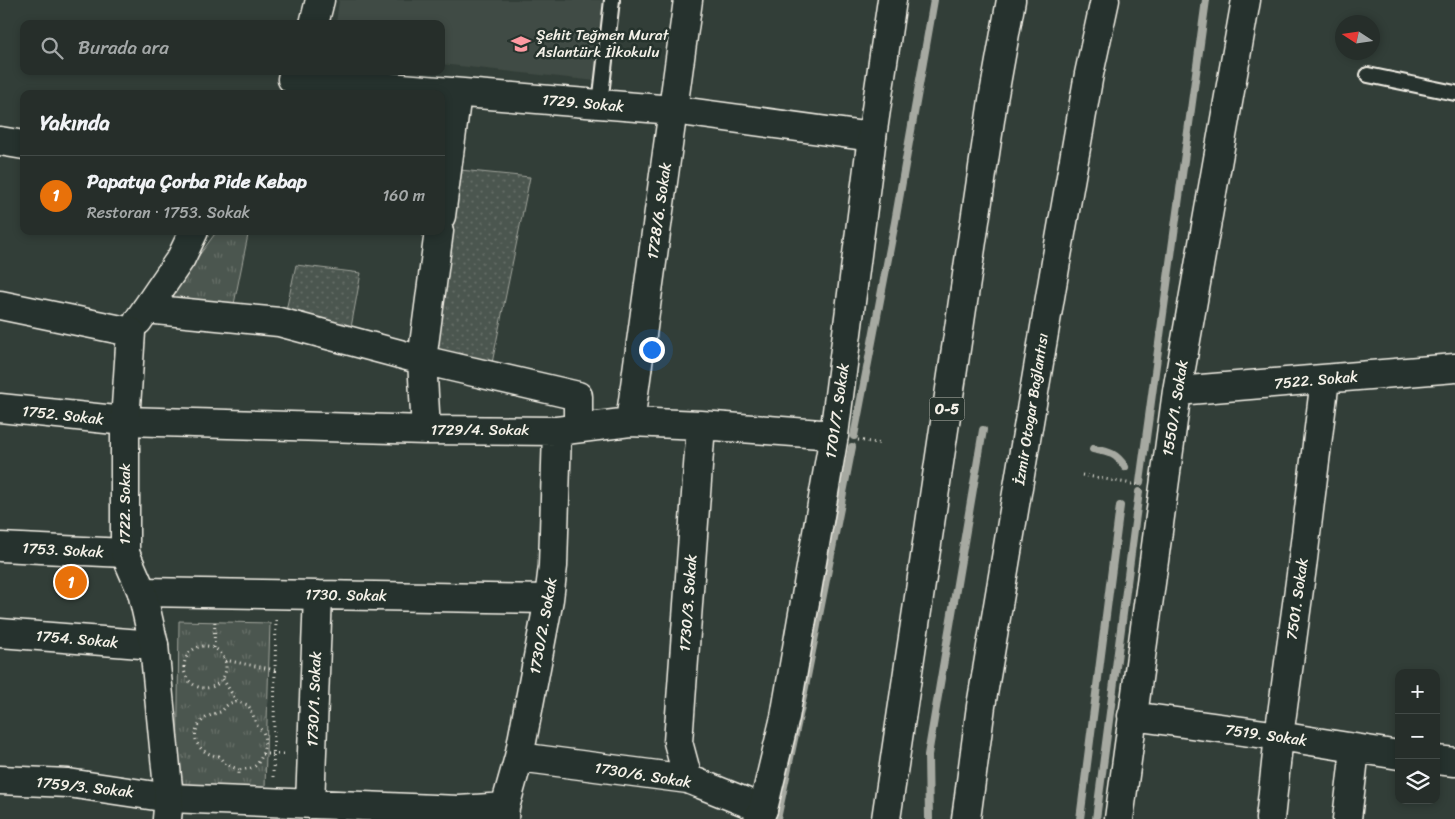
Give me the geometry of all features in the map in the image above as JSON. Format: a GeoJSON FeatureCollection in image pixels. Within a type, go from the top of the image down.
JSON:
{"type":"FeatureCollection","features":[{"type":"Feature","properties":{"kind":"main road"},"geometry":{"type":"LineString","coordinates":[[315,20],[320,0]]}},
{"type":"Feature","properties":{"kind":"main road","name":"1728/6. Sokak"},"geometry":{"type":"LineString","coordinates":[[630,422],[688,0]]}},
{"type":"Feature","properties":{"kind":"main road","name":"1701/7. Sokak"},"geometry":{"type":"LineString","coordinates":[[761,814],[785,718],[834,435],[872,137],[892,0]]}},
{"type":"Feature","properties":{"kind":"main road","name":"O-5"},"geometry":{"type":"LineString","coordinates":[[886,819],[993,100],[1011,0]]}},
{"type":"Feature","properties":{"kind":"main road","name":"İzmir Otogar Bağlantısı"},"geometry":{"type":"LineString","coordinates":[[966,819],[981,706],[1056,256],[1089,74],[1105,0]]}},
{"type":"Feature","properties":{"kind":"main road","name":"1550/1. Sokak"},"geometry":{"type":"LineString","coordinates":[[1119,819],[1177,391],[1246,0]]}},
{"type":"Feature","properties":{"kind":"main road","name":"1729. Sokak"},"geometry":{"type":"LineString","coordinates":[[291,81],[416,90]]}},
{"type":"Feature","properties":{"kind":"main road","name":"1729. Sokak"},"geometry":{"type":"LineString","coordinates":[[445,92],[673,110],[872,137]]}},
{"type":"Feature","properties":{"kind":"main road"},"geometry":{"type":"LineString","coordinates":[[445,185],[457,93]]}},
{"type":"Feature","properties":{"kind":"main road"},"geometry":{"type":"LineString","coordinates":[[0,141],[20,144]]}},
{"type":"Feature","properties":{"kind":"main road","name":"1722. Sokak"},"geometry":{"type":"LineString","coordinates":[[168,808],[154,645],[142,592],[126,553],[125,421],[131,332],[181,258],[192,235]]}},
{"type":"Feature","properties":{"kind":"main road"},"geometry":{"type":"LineString","coordinates":[[426,430],[422,360],[438,235]]}},
{"type":"Feature","properties":{"kind":"main road"},"geometry":{"type":"LineString","coordinates":[[0,305],[131,332]]}},
{"type":"Feature","properties":{"kind":"main road"},"geometry":{"type":"LineString","coordinates":[[146,309],[279,322],[422,360]]}},
{"type":"Feature","properties":{"kind":"main road","name":"1730/2. Sokak"},"geometry":{"type":"LineString","coordinates":[[422,360],[578,396],[568,429],[549,599],[519,757],[504,813]]}},
{"type":"Feature","properties":{"kind":"main road","name":"7522. Sokak"},"geometry":{"type":"LineString","coordinates":[[1177,391],[1455,368]]}},
{"type":"Feature","properties":{"kind":"main road","name":"7501. Sokak"},"geometry":{"type":"LineString","coordinates":[[1270,819],[1325,379]]}},
{"type":"Feature","properties":{"kind":"main road","name":"1752. Sokak"},"geometry":{"type":"LineString","coordinates":[[0,408],[125,421]]}},
{"type":"Feature","properties":{"kind":"main road","name":"1729/4. Sokak"},"geometry":{"type":"LineString","coordinates":[[125,421],[426,430],[568,429],[630,422],[701,425],[834,435]]}},
{"type":"Feature","properties":{"kind":"main road","name":"1730/3. Sokak"},"geometry":{"type":"LineString","coordinates":[[688,779],[678,742],[701,425]]}},
{"type":"Feature","properties":{"kind":"main road","name":"1753. Sokak"},"geometry":{"type":"LineString","coordinates":[[0,547],[126,553]]}},
{"type":"Feature","properties":{"kind":"main road","name":"1730. Sokak"},"geometry":{"type":"LineString","coordinates":[[142,592],[549,599]]}},
{"type":"Feature","properties":{"kind":"main road","name":"1730/1. Sokak"},"geometry":{"type":"LineString","coordinates":[[310,804],[318,595]]}},
{"type":"Feature","properties":{"kind":"main road","name":"1754. Sokak"},"geometry":{"type":"LineString","coordinates":[[0,633],[154,645]]}},
{"type":"Feature","properties":{"kind":"main road","name":"7519. Sokak"},"geometry":{"type":"LineString","coordinates":[[1132,716],[1395,754]]}},
{"type":"Feature","properties":{"kind":"main road"},"geometry":{"type":"LineString","coordinates":[[1347,819],[1355,749]]}},
{"type":"Feature","properties":{"kind":"main road","name":"1730/6. Sokak"},"geometry":{"type":"LineString","coordinates":[[519,757],[688,779],[761,814]]}},
{"type":"Feature","properties":{"kind":"main road"},"geometry":{"type":"LineString","coordinates":[[1440,760],[1455,762]]}},
{"type":"Feature","properties":{"kind":"main road","name":"1759/3. Sokak"},"geometry":{"type":"LineString","coordinates":[[0,780],[68,783],[168,808],[240,801],[504,813]]}},
{"type":"Feature","properties":{"kind":"lane"},"geometry":{"type":"LineString","coordinates":[[600,104],[612,0]]}},
{"type":"Feature","properties":{"kind":"lane"},"geometry":{"type":"LineString","coordinates":[[1368,75],[1455,93]]}},
{"type":"Feature","properties":{"kind":"path"},"geometry":{"type":"LineString","coordinates":[[1082,475],[1163,490]]}},
{"type":"Feature","properties":{"kind":"path"},"geometry":{"type":"LineString","coordinates":[[273,802],[277,594]]}},
{"type":"Feature","properties":{"kind":"path"},"geometry":{"type":"LineString","coordinates":[[202,646],[214,648],[225,660],[226,666],[223,679],[212,687],[200,688],[188,680],[185,675],[184,662],[191,652],[202,646]]}},
{"type":"Feature","properties":{"kind":"path"},"geometry":{"type":"LineString","coordinates":[[225,660],[275,670]]}},
{"type":"Feature","properties":{"kind":"path"},"geometry":{"type":"LineString","coordinates":[[223,679],[237,702]]}},
{"type":"Feature","properties":{"kind":"path"},"geometry":{"type":"LineString","coordinates":[[237,702],[248,705],[254,713],[256,724],[264,734],[264,747],[261,758],[255,766],[239,770],[224,762],[219,756],[211,756],[203,752],[196,743],[195,732],[202,721],[222,711],[229,704],[237,702]]}},
{"type":"Feature","properties":{"kind":"path"},"geometry":{"type":"LineString","coordinates":[[239,770],[240,801]]}},
{"type":"Feature","properties":{"kind":"shaded area","name":"Şehit Teğmen Murat Aslantürk İlkokulu"},"geometry":{"type":"Polygon","coordinates":[[[339,0],[605,0],[596,81],[445,64],[445,20],[336,20],[339,0]]]}},
{"type":"Feature","properties":{"kind":"green space"},"geometry":{"type":"Polygon","coordinates":[[[460,170],[530,177],[492,363],[435,351],[460,170]]]}},
{"type":"Feature","properties":{"kind":"green space"},"geometry":{"type":"Polygon","coordinates":[[[214,235],[248,235],[234,304],[164,303],[214,235]]]}},
{"type":"Feature","properties":{"kind":"green space"},"geometry":{"type":"Polygon","coordinates":[[[296,265],[361,273],[350,333],[285,315],[296,265]]]}},
{"type":"Feature","properties":{"kind":"green space"},"geometry":{"type":"Polygon","coordinates":[[[179,621],[270,623],[265,788],[177,785],[179,621]]]}},
{"type":"Feature","properties":{"kind":"waterway"},"geometry":{"type":"LineString","coordinates":[[854,436],[895,222],[934,0]]}},
{"type":"Feature","properties":{"kind":"waterway"},"geometry":{"type":"LineString","coordinates":[[1140,482],[1206,0]]}},
{"type":"Feature","properties":{"kind":"waterway"},"geometry":{"type":"LineString","coordinates":[[929,819],[928,755],[983,430]]}},
{"type":"Feature","properties":{"kind":"waterway"},"geometry":{"type":"LineString","coordinates":[[777,819],[852,447]]}},
{"type":"Feature","properties":{"kind":"waterway"},"geometry":{"type":"LineString","coordinates":[[1093,449],[1112,454],[1125,467]]}},
{"type":"Feature","properties":{"kind":"waterway"},"geometry":{"type":"LineString","coordinates":[[1096,819],[1139,492]]}},
{"type":"Feature","properties":{"kind":"waterway"},"geometry":{"type":"LineString","coordinates":[[1080,819],[1120,506]]}},
{"type":"Feature","properties":{"kind":"place","name":"Şehit Teğmen Murat Aslantürk İlkokulu"},"geometry":{"type":"Point","coordinates":[521,44]}},
{"type":"Feature","properties":{"kind":"place","name":"Papatya Çorba Pide Kebap"},"geometry":{"type":"Point","coordinates":[71,582]}}]}
